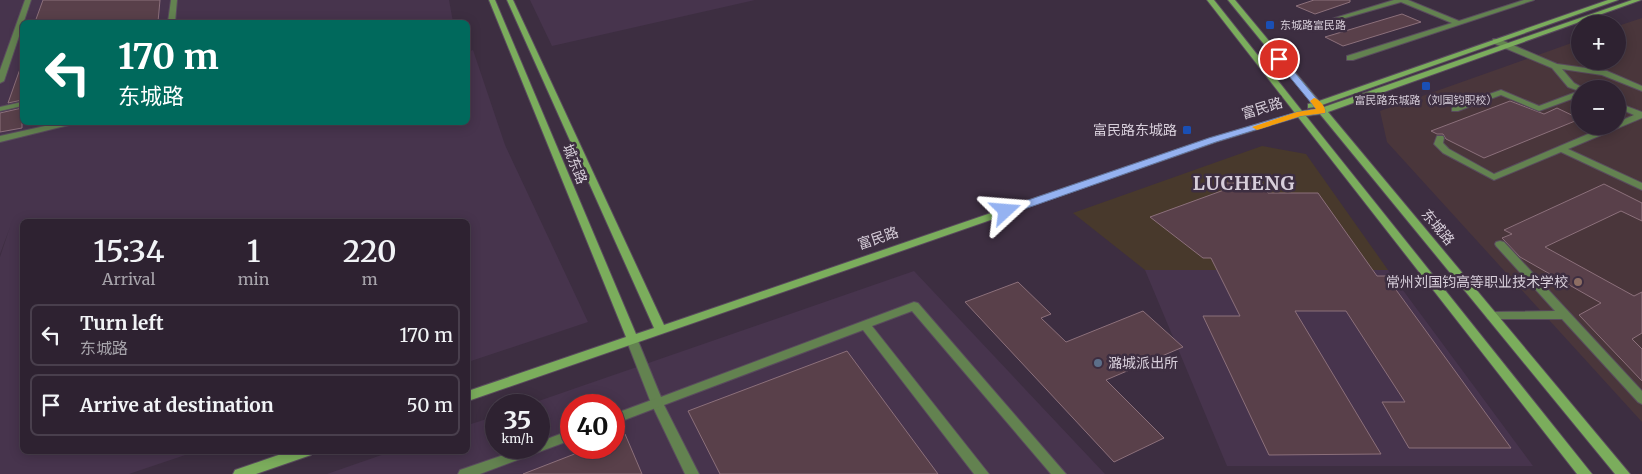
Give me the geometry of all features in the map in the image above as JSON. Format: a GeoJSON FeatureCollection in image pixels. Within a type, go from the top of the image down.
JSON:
{"type":"FeatureCollection","features":[{"type":"Feature","properties":{"kind":"street"},"geometry":{"type":"LineString","coordinates":[[21,20],[28,0]]}},
{"type":"Feature","properties":{"kind":"street"},"geometry":{"type":"LineString","coordinates":[[172,20],[174,0]]}},
{"type":"Feature","properties":{"kind":"street","name":"城东路"},"geometry":{"type":"LineString","coordinates":[[492,0],[632,339]]}},
{"type":"Feature","properties":{"kind":"street","name":"城东路"},"geometry":{"type":"LineString","coordinates":[[510,0],[660,330]]}},
{"type":"Feature","properties":{"kind":"street"},"geometry":{"type":"LineString","coordinates":[[1210,0],[1585,474]]}},
{"type":"Feature","properties":{"kind":"street","name":"东城路"},"geometry":{"type":"LineString","coordinates":[[1230,0],[1623,474]]}},
{"type":"Feature","properties":{"kind":"street"},"geometry":{"type":"LineString","coordinates":[[1329,21],[1401,0],[1459,23]]}},
{"type":"Feature","properties":{"kind":"street"},"geometry":{"type":"LineString","coordinates":[[1350,58],[1531,0]]}},
{"type":"Feature","properties":{"kind":"street","name":"富民路"},"geometry":{"type":"LineString","coordinates":[[470,395],[1213,140],[1300,114],[1496,41],[1615,0]]}},
{"type":"Feature","properties":{"kind":"street","name":"富民路"},"geometry":{"type":"LineString","coordinates":[[1319,107],[1507,46],[1638,0]]}},
{"type":"Feature","properties":{"kind":"street"},"geometry":{"type":"LineString","coordinates":[[0,80],[20,23]]}},
{"type":"Feature","properties":{"kind":"street"},"geometry":{"type":"LineString","coordinates":[[1496,41],[1555,66],[1604,73],[1642,89]]}},
{"type":"Feature","properties":{"kind":"street"},"geometry":{"type":"LineString","coordinates":[[1555,66],[1571,85]]}},
{"type":"Feature","properties":{"kind":"street"},"geometry":{"type":"LineString","coordinates":[[1455,109],[1501,92],[1539,109],[1571,97]]}},
{"type":"Feature","properties":{"kind":"street"},"geometry":{"type":"LineString","coordinates":[[0,109],[20,104]]}},
{"type":"Feature","properties":{"kind":"street"},"geometry":{"type":"LineString","coordinates":[[1626,108],[1642,115]]}},
{"type":"Feature","properties":{"kind":"street"},"geometry":{"type":"LineString","coordinates":[[1626,122],[1642,115]]}},
{"type":"Feature","properties":{"kind":"street"},"geometry":{"type":"LineString","coordinates":[[0,139],[63,125]]}},
{"type":"Feature","properties":{"kind":"street"},"geometry":{"type":"LineString","coordinates":[[1440,138],[1438,144],[1446,151],[1494,177],[1594,135]]}},
{"type":"Feature","properties":{"kind":"street"},"geometry":{"type":"LineString","coordinates":[[1561,149],[1642,187]]}},
{"type":"Feature","properties":{"kind":"street"},"geometry":{"type":"LineString","coordinates":[[1500,244],[1642,398]]}},
{"type":"Feature","properties":{"kind":"street"},"geometry":{"type":"LineString","coordinates":[[625,415],[914,306],[1059,474]]}},
{"type":"Feature","properties":{"kind":"street"},"geometry":{"type":"LineString","coordinates":[[1492,316],[1565,315]]}},
{"type":"Feature","properties":{"kind":"street"},"geometry":{"type":"LineString","coordinates":[[865,325],[982,474]]}},
{"type":"Feature","properties":{"kind":"street"},"geometry":{"type":"LineString","coordinates":[[632,339],[657,403],[692,474]]}},
{"type":"Feature","properties":{"kind":"street"},"geometry":{"type":"LineString","coordinates":[[240,474],[297,454]]}},
{"type":"Feature","properties":{"kind":"street"},"geometry":{"type":"LineString","coordinates":[[465,474],[506,459]]}},
{"type":"Feature","properties":{"kind":"shaded area"},"geometry":{"type":"Polygon","coordinates":[[[0,0],[449,0],[453,20],[20,20],[20,125],[470,125],[470,51],[473,50],[505,145],[588,322],[470,361],[470,219],[20,219],[20,454],[188,454],[129,474],[0,474],[0,257],[10,227],[0,254],[0,0]]]}},
{"type":"Feature","properties":{"kind":"shaded area"},"geometry":{"type":"Polygon","coordinates":[[[530,0],[755,0],[552,46],[530,0]]]}},
{"type":"Feature","properties":{"kind":"shaded area","name":"常州刘国钧高等职业技术学校"},"geometry":{"type":"Polygon","coordinates":[[[1642,18],[1642,422],[1387,142],[1380,111],[1571,43],[1571,70],[1626,70],[1626,23],[1642,18]]]}},
{"type":"Feature","properties":{"kind":"shaded area"},"geometry":{"type":"Polygon","coordinates":[[[1262,146],[1306,154],[1388,270],[1145,270],[1073,213],[1262,146]]]}},
{"type":"Feature","properties":{"kind":"shaded area"},"geometry":{"type":"Polygon","coordinates":[[[1145,270],[1388,270],[1533,466],[1227,466],[1145,270]]]}},
{"type":"Feature","properties":{"kind":"shaded area"},"geometry":{"type":"Polygon","coordinates":[[[914,271],[1105,474],[327,474],[384,454],[470,454],[470,424],[485,420],[485,459],[550,459],[550,397],[914,271]]]}},
{"type":"Feature","properties":{"kind":"building"},"geometry":{"type":"Polygon","coordinates":[[[43,0],[160,0],[158,20],[36,20],[43,0]]]}},
{"type":"Feature","properties":{"kind":"building"},"geometry":{"type":"Polygon","coordinates":[[[1314,0],[1350,0],[1350,2],[1315,14],[1296,6],[1314,0]]]}},
{"type":"Feature","properties":{"kind":"building"},"geometry":{"type":"Polygon","coordinates":[[[1402,14],[1421,22],[1343,46],[1325,37],[1402,14]]]}},
{"type":"Feature","properties":{"kind":"building"},"geometry":{"type":"Polygon","coordinates":[[[20,69],[20,100],[8,103],[20,69]]]}},
{"type":"Feature","properties":{"kind":"building"},"geometry":{"type":"Polygon","coordinates":[[[1510,101],[1544,114],[1557,108],[1571,115],[1571,123],[1484,158],[1446,139],[1443,134],[1431,131],[1510,101]]]}},
{"type":"Feature","properties":{"kind":"building"},"geometry":{"type":"Polygon","coordinates":[[[20,108],[20,125],[22,125],[22,128],[0,132],[0,113],[20,108]]]}},
{"type":"Feature","properties":{"kind":"building"},"geometry":{"type":"Polygon","coordinates":[[[1220,183],[1262,183],[1268,193],[1318,193],[1377,276],[1386,276],[1511,448],[1409,448],[1382,402],[1405,402],[1346,311],[1295,311],[1381,454],[1269,455],[1203,316],[1240,316],[1211,258],[1203,258],[1150,217],[1224,190],[1220,183]]]}},
{"type":"Feature","properties":{"kind":"building"},"geometry":{"type":"Polygon","coordinates":[[[1604,184],[1642,203],[1642,221],[1621,211],[1545,247],[1634,296],[1642,292],[1642,333],[1632,339],[1642,349],[1642,381],[1579,315],[1601,303],[1520,257],[1502,238],[1512,234],[1504,230],[1604,184]]]}},
{"type":"Feature","properties":{"kind":"building"},"geometry":{"type":"Polygon","coordinates":[[[1018,282],[1051,314],[1041,318],[1066,342],[1143,311],[1183,347],[1106,380],[1164,438],[1114,462],[965,302],[1018,282]]]}},
{"type":"Feature","properties":{"kind":"building"},"geometry":{"type":"Polygon","coordinates":[[[847,351],[938,474],[720,474],[688,411],[847,351]]]}},
{"type":"Feature","properties":{"kind":"building"},"geometry":{"type":"Polygon","coordinates":[[[625,434],[642,474],[523,474],[562,459],[625,459],[625,434]]]}},
{"type":"Feature","properties":{"kind":"slow traffic"},"geometry":{"type":"LineString","coordinates":[[1257,127],[1300,114],[1322,111],[1314,101]]}},
{"type":"Feature","properties":{"kind":"place","name":"东城路富民路"},"geometry":{"type":"Point","coordinates":[1270,25]}},
{"type":"Feature","properties":{"kind":"place","name":"富民路东城路（刘国钧职校）"},"geometry":{"type":"Point","coordinates":[1426,86]}},
{"type":"Feature","properties":{"kind":"place","name":"富民路东城路"},"geometry":{"type":"Point","coordinates":[1187,130]}},
{"type":"Feature","properties":{"kind":"place","name":"常州刘国钧高等职业技术学校"},"geometry":{"type":"Point","coordinates":[1578,282]}},
{"type":"Feature","properties":{"kind":"place","name":"潞城派出所"},"geometry":{"type":"Point","coordinates":[1098,363]}},
{"type":"Feature","properties":{"kind":"district","name":"LUCHENG"},"geometry":{"type":"Point","coordinates":[1244,183]}},
{"type":"Feature","properties":{"kind":"route"},"geometry":{"type":"LineString","coordinates":[[1006,211],[1213,140],[1300,114],[1322,111],[1279,59]]}}]}
